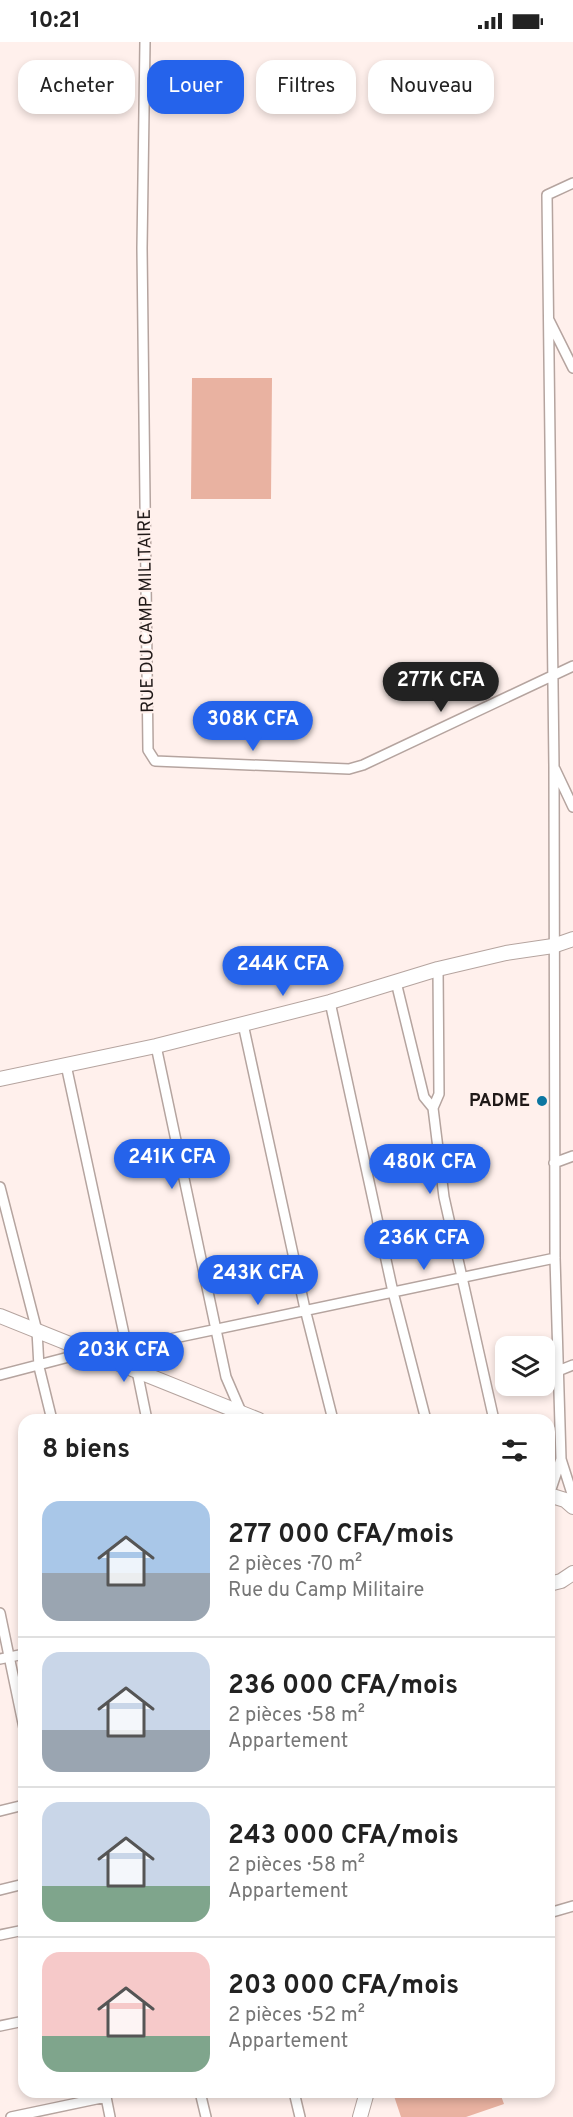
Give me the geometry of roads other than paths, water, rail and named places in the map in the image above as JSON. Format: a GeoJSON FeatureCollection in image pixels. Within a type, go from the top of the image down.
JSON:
{"type":"FeatureCollection","features":[{"type":"Feature","properties":{"kind":"street","name":"RUE DU CAMP MILITAIRE"},"geometry":{"type":"LineString","coordinates":[[145,42],[142,248],[148,750],[155,760],[349,769],[363,765],[551,675]]}},
{"type":"Feature","properties":{"kind":"street"},"geometry":{"type":"LineString","coordinates":[[573,183],[547,195],[551,675],[554,767],[555,1258],[561,1459],[573,1497]]}},
{"type":"Feature","properties":{"kind":"street"},"geometry":{"type":"LineString","coordinates":[[548,318],[573,368]]}},
{"type":"Feature","properties":{"kind":"street"},"geometry":{"type":"LineString","coordinates":[[551,675],[573,666]]}},
{"type":"Feature","properties":{"kind":"street"},"geometry":{"type":"LineString","coordinates":[[554,767],[573,807]]}},
{"type":"Feature","properties":{"kind":"street"},"geometry":{"type":"LineString","coordinates":[[0,1079],[156,1046],[330,1002],[438,969],[495,955],[553,946],[573,939]]}},
{"type":"Feature","properties":{"kind":"street"},"geometry":{"type":"LineString","coordinates":[[438,969],[438,1094],[433,1108],[444,1197],[460,1277],[493,1414]]}},
{"type":"Feature","properties":{"kind":"street"},"geometry":{"type":"LineString","coordinates":[[396,982],[424,1096],[433,1108]]}},
{"type":"Feature","properties":{"kind":"street"},"geometry":{"type":"LineString","coordinates":[[330,1002],[393,1292],[424,1414]]}},
{"type":"Feature","properties":{"kind":"street"},"geometry":{"type":"LineString","coordinates":[[243,1024],[305,1309],[331,1414]]}},
{"type":"Feature","properties":{"kind":"street"},"geometry":{"type":"LineString","coordinates":[[156,1046],[226,1377],[241,1414]]}},
{"type":"Feature","properties":{"kind":"street"},"geometry":{"type":"LineString","coordinates":[[66,1065],[128,1348],[137,1371],[146,1414]]}},
{"type":"Feature","properties":{"kind":"street"},"geometry":{"type":"LineString","coordinates":[[554,1162],[573,1156]]}},
{"type":"Feature","properties":{"kind":"street"},"geometry":{"type":"LineString","coordinates":[[0,1187],[37,1331],[39,1367],[51,1414]]}},
{"type":"Feature","properties":{"kind":"street"},"geometry":{"type":"LineString","coordinates":[[0,1376],[88,1352],[128,1348],[555,1258]]}},
{"type":"Feature","properties":{"kind":"street"},"geometry":{"type":"LineString","coordinates":[[0,1316],[137,1371],[235,1414]]}},
{"type":"Feature","properties":{"kind":"street"},"geometry":{"type":"LineString","coordinates":[[558,1371],[573,1365]]}},
{"type":"Feature","properties":{"kind":"street"},"geometry":{"type":"LineString","coordinates":[[555,1477],[561,1459]]}},
{"type":"Feature","properties":{"kind":"street"},"geometry":{"type":"LineString","coordinates":[[555,1497],[565,1500],[573,1507]]}},
{"type":"Feature","properties":{"kind":"street"},"geometry":{"type":"LineString","coordinates":[[555,1582],[573,1573]]}},
{"type":"Feature","properties":{"kind":"street"},"geometry":{"type":"LineString","coordinates":[[0,1613],[5,1658],[18,1706]]}},
{"type":"Feature","properties":{"kind":"street"},"geometry":{"type":"LineString","coordinates":[[0,1811],[18,1806]]}},
{"type":"Feature","properties":{"kind":"street"},"geometry":{"type":"LineString","coordinates":[[0,1890],[18,1886]]}},
{"type":"Feature","properties":{"kind":"street"},"geometry":{"type":"LineString","coordinates":[[555,1911],[573,1906]]}},
{"type":"Feature","properties":{"kind":"street"},"geometry":{"type":"LineString","coordinates":[[0,1935],[18,1931]]}},
{"type":"Feature","properties":{"kind":"street"},"geometry":{"type":"LineString","coordinates":[[0,2026],[18,2022]]}},
{"type":"Feature","properties":{"kind":"street"},"geometry":{"type":"LineString","coordinates":[[11,2117],[92,2098]]}},
{"type":"Feature","properties":{"kind":"street"},"geometry":{"type":"LineString","coordinates":[[106,2098],[110,2117]]}},
{"type":"Feature","properties":{"kind":"street"},"geometry":{"type":"LineString","coordinates":[[201,2098],[206,2117]]}},
{"type":"Feature","properties":{"kind":"street"},"geometry":{"type":"LineString","coordinates":[[295,2098],[300,2117]]}},
{"type":"Feature","properties":{"kind":"street"},"geometry":{"type":"LineString","coordinates":[[360,2117],[365,2098]]}},
{"type":"Feature","properties":{"kind":"place","name":"PADME"},"geometry":{"type":"Point","coordinates":[542,1101]}}]}
